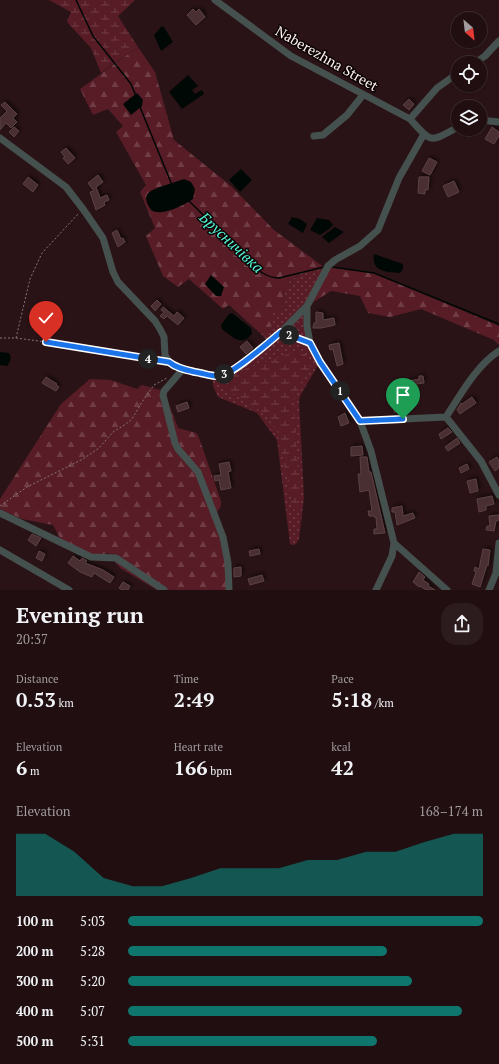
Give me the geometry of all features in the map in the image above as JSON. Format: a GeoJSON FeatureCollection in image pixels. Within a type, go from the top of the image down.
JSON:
{"type":"FeatureCollection","features":[{"type":"Feature","properties":{"kind":"street","name":"Naberezhna Street"},"geometry":{"type":"LineString","coordinates":[[215,0],[291,56],[410,119],[424,134]]}},
{"type":"Feature","properties":{"kind":"street"},"geometry":{"type":"LineString","coordinates":[[485,56],[499,41]]}},
{"type":"Feature","properties":{"kind":"street"},"geometry":{"type":"LineString","coordinates":[[410,119],[437,88],[451,78]]}},
{"type":"Feature","properties":{"kind":"street"},"geometry":{"type":"LineString","coordinates":[[314,136],[323,135],[347,115],[363,95]]}},
{"type":"Feature","properties":{"kind":"street"},"geometry":{"type":"LineString","coordinates":[[487,121],[499,122]]}},
{"type":"Feature","properties":{"kind":"street"},"geometry":{"type":"LineString","coordinates":[[0,138],[66,187],[83,208],[103,238],[113,272],[118,282],[155,321],[160,329],[164,338],[165,355],[169,362],[183,369],[213,376],[230,372],[281,332],[308,306],[328,266],[335,260],[360,246],[378,230],[399,178],[424,134],[430,138],[437,138],[451,131]]}},
{"type":"Feature","properties":{"kind":"street"},"geometry":{"type":"LineString","coordinates":[[308,306],[307,326],[310,343],[320,362],[360,421],[371,451],[394,543],[392,556],[376,590]]}},
{"type":"Feature","properties":{"kind":"street"},"geometry":{"type":"LineString","coordinates":[[281,332],[310,343]]}},
{"type":"Feature","properties":{"kind":"street"},"geometry":{"type":"LineString","coordinates":[[446,417],[487,360],[499,351]]}},
{"type":"Feature","properties":{"kind":"street"},"geometry":{"type":"LineString","coordinates":[[183,369],[164,391],[163,399],[175,443],[178,449],[198,472],[223,537],[228,563],[229,590]]}},
{"type":"Feature","properties":{"kind":"street"},"geometry":{"type":"LineString","coordinates":[[360,421],[446,417]]}},
{"type":"Feature","properties":{"kind":"street"},"geometry":{"type":"LineString","coordinates":[[446,417],[481,460],[499,496]]}},
{"type":"Feature","properties":{"kind":"street"},"geometry":{"type":"LineString","coordinates":[[0,513],[90,557],[116,558],[164,590]]}},
{"type":"Feature","properties":{"kind":"street"},"geometry":{"type":"LineString","coordinates":[[394,543],[447,590]]}},
{"type":"Feature","properties":{"kind":"street"},"geometry":{"type":"LineString","coordinates":[[489,590],[496,573],[499,543]]}},
{"type":"Feature","properties":{"kind":"street"},"geometry":{"type":"LineString","coordinates":[[0,550],[69,590]]}},
{"type":"Feature","properties":{"kind":"path"},"geometry":{"type":"LineString","coordinates":[[16,338],[30,279],[42,253],[83,208]]}},
{"type":"Feature","properties":{"kind":"path"},"geometry":{"type":"LineString","coordinates":[[0,338],[16,338],[76,346],[169,362]]}},
{"type":"Feature","properties":{"kind":"path"},"geometry":{"type":"LineString","coordinates":[[0,507],[27,487],[83,459],[99,448],[112,432],[132,419],[154,385],[171,376]]}},
{"type":"Feature","properties":{"kind":"green space"},"geometry":{"type":"Polygon","coordinates":[[[49,0],[135,0],[118,16],[138,47],[101,73],[91,48],[67,22],[71,12],[49,0]]]}},
{"type":"Feature","properties":{"kind":"green space"},"geometry":{"type":"Polygon","coordinates":[[[138,47],[155,72],[174,140],[231,186],[274,230],[325,268],[303,273],[289,282],[284,292],[282,309],[276,313],[269,314],[272,324],[270,328],[261,334],[229,305],[223,309],[189,279],[178,287],[163,276],[146,236],[155,228],[140,192],[146,185],[116,132],[123,126],[108,109],[93,115],[80,89],[138,47]]]}},
{"type":"Feature","properties":{"kind":"green space"},"geometry":{"type":"Polygon","coordinates":[[[328,266],[374,273],[499,326],[499,345],[494,340],[421,309],[390,317],[368,313],[360,296],[331,291],[307,306],[328,266]]]}},
{"type":"Feature","properties":{"kind":"green space"},"geometry":{"type":"Polygon","coordinates":[[[325,268],[307,306],[307,326],[320,362],[299,400],[304,497],[299,539],[296,544],[293,545],[290,544],[277,440],[257,413],[218,397],[213,386],[213,376],[220,376],[268,342],[261,334],[270,328],[272,324],[271,318],[268,314],[282,309],[284,292],[289,282],[303,273],[325,268]]]}},
{"type":"Feature","properties":{"kind":"green space"},"geometry":{"type":"Polygon","coordinates":[[[294,352],[304,353],[308,357],[310,363],[310,367],[294,399],[300,507],[298,511],[295,511],[291,505],[291,497],[277,432],[273,425],[261,412],[226,389],[222,383],[224,379],[245,369],[294,352]]]}},
{"type":"Feature","properties":{"kind":"green space"},"geometry":{"type":"Polygon","coordinates":[[[90,379],[111,380],[137,389],[142,385],[164,391],[178,428],[196,433],[198,435],[221,501],[221,506],[214,517],[223,537],[229,590],[157,590],[120,568],[108,553],[93,556],[62,542],[53,525],[22,519],[0,509],[0,499],[61,404],[90,379]]]}},
{"type":"Feature","properties":{"kind":"shaded area"},"geometry":{"type":"Polygon","coordinates":[[[162,26],[173,42],[161,51],[154,35],[162,26]]]}},
{"type":"Feature","properties":{"kind":"shaded area"},"geometry":{"type":"Polygon","coordinates":[[[188,75],[198,86],[192,90],[195,94],[202,90],[204,94],[182,109],[169,92],[188,75]]]}},
{"type":"Feature","properties":{"kind":"shaded area"},"geometry":{"type":"Polygon","coordinates":[[[137,93],[143,100],[142,106],[131,115],[123,104],[137,93]]]}},
{"type":"Feature","properties":{"kind":"shaded area"},"geometry":{"type":"Polygon","coordinates":[[[241,169],[252,180],[240,192],[229,180],[241,169]]]}},
{"type":"Feature","properties":{"kind":"shaded area"},"geometry":{"type":"Polygon","coordinates":[[[184,179],[191,182],[195,189],[193,199],[179,207],[167,211],[156,212],[151,210],[146,200],[148,193],[184,179]]]}},
{"type":"Feature","properties":{"kind":"shaded area"},"geometry":{"type":"Polygon","coordinates":[[[292,217],[300,219],[307,224],[303,233],[288,224],[292,217]]]}},
{"type":"Feature","properties":{"kind":"shaded area"},"geometry":{"type":"Polygon","coordinates":[[[317,218],[329,220],[333,225],[320,235],[310,230],[317,218]]]}},
{"type":"Feature","properties":{"kind":"shaded area"},"geometry":{"type":"Polygon","coordinates":[[[335,227],[344,232],[329,243],[322,237],[335,227]]]}},
{"type":"Feature","properties":{"kind":"shaded area"},"geometry":{"type":"Polygon","coordinates":[[[374,254],[403,264],[403,269],[400,273],[385,271],[377,268],[374,260],[374,254]]]}},
{"type":"Feature","properties":{"kind":"shaded area"},"geometry":{"type":"Polygon","coordinates":[[[211,275],[224,287],[221,296],[216,296],[205,284],[211,275]]]}},
{"type":"Feature","properties":{"kind":"shaded area"},"geometry":{"type":"Polygon","coordinates":[[[232,313],[251,328],[252,334],[248,338],[240,340],[233,338],[222,329],[221,325],[229,314],[232,313]]]}},
{"type":"Feature","properties":{"kind":"shaded area"},"geometry":{"type":"Polygon","coordinates":[[[0,352],[9,353],[10,360],[7,366],[0,365],[0,352]]]}},
{"type":"Feature","properties":{"kind":"building"},"geometry":{"type":"Polygon","coordinates":[[[193,9],[196,12],[199,9],[205,17],[196,25],[187,15],[193,9]]]}},
{"type":"Feature","properties":{"kind":"building"},"geometry":{"type":"Polygon","coordinates":[[[409,99],[414,104],[409,110],[403,105],[409,99]]]}},
{"type":"Feature","properties":{"kind":"building"},"geometry":{"type":"Polygon","coordinates":[[[5,102],[17,114],[13,118],[17,122],[11,128],[6,123],[0,130],[0,118],[7,111],[1,105],[5,102]]]}},
{"type":"Feature","properties":{"kind":"building"},"geometry":{"type":"Polygon","coordinates":[[[14,127],[19,131],[14,137],[9,132],[14,127]]]}},
{"type":"Feature","properties":{"kind":"building"},"geometry":{"type":"Polygon","coordinates":[[[492,127],[499,132],[499,136],[494,144],[485,139],[492,127]]]}},
{"type":"Feature","properties":{"kind":"building"},"geometry":{"type":"Polygon","coordinates":[[[66,148],[75,158],[68,164],[63,158],[65,157],[61,152],[66,148]]]}},
{"type":"Feature","properties":{"kind":"building"},"geometry":{"type":"Polygon","coordinates":[[[429,158],[437,162],[430,175],[422,171],[429,158]]]}},
{"type":"Feature","properties":{"kind":"building"},"geometry":{"type":"Polygon","coordinates":[[[98,175],[103,182],[96,187],[100,198],[107,195],[109,200],[104,202],[105,205],[96,210],[90,192],[94,191],[88,183],[98,175]]]}},
{"type":"Feature","properties":{"kind":"building"},"geometry":{"type":"Polygon","coordinates":[[[28,177],[38,185],[33,192],[23,184],[28,177]]]}},
{"type":"Feature","properties":{"kind":"building"},"geometry":{"type":"Polygon","coordinates":[[[419,177],[429,177],[428,190],[425,190],[425,194],[418,193],[419,177]]]}},
{"type":"Feature","properties":{"kind":"building"},"geometry":{"type":"Polygon","coordinates":[[[454,181],[459,192],[448,197],[443,186],[454,181]]]}},
{"type":"Feature","properties":{"kind":"building"},"geometry":{"type":"Polygon","coordinates":[[[117,230],[121,239],[123,238],[125,242],[118,247],[112,233],[117,230]]]}},
{"type":"Feature","properties":{"kind":"building"},"geometry":{"type":"Polygon","coordinates":[[[157,300],[161,304],[155,311],[151,306],[157,300]]]}},
{"type":"Feature","properties":{"kind":"building"},"geometry":{"type":"Polygon","coordinates":[[[163,307],[174,316],[177,312],[184,318],[178,325],[167,316],[164,319],[160,316],[164,312],[161,310],[163,307]]]}},
{"type":"Feature","properties":{"kind":"building"},"geometry":{"type":"Polygon","coordinates":[[[316,312],[323,313],[323,320],[334,318],[335,325],[313,328],[314,323],[316,323],[316,312]]]}},
{"type":"Feature","properties":{"kind":"building"},"geometry":{"type":"Polygon","coordinates":[[[247,341],[253,348],[246,354],[240,347],[247,341]]]}},
{"type":"Feature","properties":{"kind":"building"},"geometry":{"type":"Polygon","coordinates":[[[339,343],[343,364],[337,366],[333,349],[330,350],[329,345],[339,343]]]}},
{"type":"Feature","properties":{"kind":"building"},"geometry":{"type":"Polygon","coordinates":[[[419,376],[423,376],[424,383],[410,385],[409,381],[419,379],[419,376]]]}},
{"type":"Feature","properties":{"kind":"building"},"geometry":{"type":"Polygon","coordinates":[[[46,377],[57,384],[56,385],[59,387],[56,391],[42,383],[46,377]]]}},
{"type":"Feature","properties":{"kind":"building"},"geometry":{"type":"Polygon","coordinates":[[[472,397],[476,403],[460,414],[457,410],[461,403],[462,404],[472,397]]]}},
{"type":"Feature","properties":{"kind":"building"},"geometry":{"type":"Polygon","coordinates":[[[187,402],[189,408],[178,412],[176,406],[187,402]]]}},
{"type":"Feature","properties":{"kind":"building"},"geometry":{"type":"Polygon","coordinates":[[[411,402],[412,410],[394,412],[394,408],[405,407],[404,403],[411,402]]]}},
{"type":"Feature","properties":{"kind":"building"},"geometry":{"type":"Polygon","coordinates":[[[345,413],[349,423],[341,426],[338,417],[345,413]]]}},
{"type":"Feature","properties":{"kind":"building"},"geometry":{"type":"Polygon","coordinates":[[[448,428],[452,432],[441,439],[439,434],[448,428]]]}},
{"type":"Feature","properties":{"kind":"building"},"geometry":{"type":"Polygon","coordinates":[[[457,438],[460,443],[448,451],[445,447],[457,438]]]}},
{"type":"Feature","properties":{"kind":"building"},"geometry":{"type":"Polygon","coordinates":[[[362,446],[363,455],[351,456],[351,447],[362,446]]]}},
{"type":"Feature","properties":{"kind":"building"},"geometry":{"type":"Polygon","coordinates":[[[360,457],[367,457],[369,472],[371,472],[385,533],[374,534],[374,529],[377,529],[376,517],[369,516],[368,511],[372,511],[369,490],[360,492],[358,474],[361,474],[360,457]]]}},
{"type":"Feature","properties":{"kind":"building"},"geometry":{"type":"Polygon","coordinates":[[[497,457],[499,461],[499,468],[495,471],[489,462],[497,457]]]}},
{"type":"Feature","properties":{"kind":"building"},"geometry":{"type":"Polygon","coordinates":[[[229,462],[231,471],[228,472],[231,488],[221,490],[219,480],[215,481],[214,476],[221,475],[219,464],[229,462]]]}},
{"type":"Feature","properties":{"kind":"building"},"geometry":{"type":"Polygon","coordinates":[[[467,464],[469,469],[461,473],[459,468],[467,464]]]}},
{"type":"Feature","properties":{"kind":"building"},"geometry":{"type":"Polygon","coordinates":[[[476,479],[478,491],[470,493],[467,481],[476,479]]]}},
{"type":"Feature","properties":{"kind":"building"},"geometry":{"type":"Polygon","coordinates":[[[492,496],[494,504],[486,506],[486,510],[479,512],[477,499],[492,496]]]}},
{"type":"Feature","properties":{"kind":"building"},"geometry":{"type":"Polygon","coordinates":[[[402,506],[403,516],[413,513],[415,518],[397,525],[395,512],[392,512],[392,508],[402,506]]]}},
{"type":"Feature","properties":{"kind":"building"},"geometry":{"type":"Polygon","coordinates":[[[499,515],[499,520],[496,521],[494,531],[486,530],[487,526],[490,526],[489,516],[499,515]]]}},
{"type":"Feature","properties":{"kind":"building"},"geometry":{"type":"Polygon","coordinates":[[[32,534],[41,538],[36,546],[28,540],[32,534]]]}},
{"type":"Feature","properties":{"kind":"building"},"geometry":{"type":"Polygon","coordinates":[[[259,549],[260,554],[250,556],[249,551],[259,549]]]}},
{"type":"Feature","properties":{"kind":"building"},"geometry":{"type":"Polygon","coordinates":[[[483,549],[490,550],[488,566],[487,565],[480,587],[472,584],[476,572],[474,571],[475,567],[479,569],[483,549]]]}},
{"type":"Feature","properties":{"kind":"building"},"geometry":{"type":"Polygon","coordinates":[[[39,551],[45,554],[42,561],[36,558],[39,551]]]}},
{"type":"Feature","properties":{"kind":"building"},"geometry":{"type":"Polygon","coordinates":[[[73,556],[80,561],[82,558],[87,561],[85,563],[103,570],[114,577],[110,583],[94,573],[92,577],[80,572],[68,563],[73,556]]]}},
{"type":"Feature","properties":{"kind":"building"},"geometry":{"type":"Polygon","coordinates":[[[241,567],[241,576],[234,577],[234,568],[241,567]]]}},
{"type":"Feature","properties":{"kind":"building"},"geometry":{"type":"Polygon","coordinates":[[[419,572],[425,577],[423,580],[429,584],[428,586],[435,590],[426,590],[413,582],[419,572]]]}},
{"type":"Feature","properties":{"kind":"building"},"geometry":{"type":"Polygon","coordinates":[[[262,575],[264,581],[250,585],[248,579],[262,575]]]}},
{"type":"Feature","properties":{"kind":"building"},"geometry":{"type":"Polygon","coordinates":[[[123,582],[130,586],[128,590],[122,590],[119,588],[123,582]]]}},
{"type":"Feature","properties":{"kind":"waterway","name":"Брусничівка"},"geometry":{"type":"LineString","coordinates":[[76,0],[93,36],[131,84],[136,96]]}},
{"type":"Feature","properties":{"kind":"waterway","name":"Брусничівка"},"geometry":{"type":"LineString","coordinates":[[140,107],[172,185]]}},
{"type":"Feature","properties":{"kind":"waterway","name":"Брусничівка"},"geometry":{"type":"LineString","coordinates":[[188,200],[265,275],[279,278],[324,267]]}},
{"type":"Feature","properties":{"kind":"waterway","name":"Брусничівка"},"geometry":{"type":"LineString","coordinates":[[332,267],[374,273],[499,324]]}},
{"type":"Feature","properties":{"kind":"route"},"geometry":{"type":"LineString","coordinates":[[46,342],[169,362],[183,369],[213,376],[220,376],[230,372],[281,332],[310,343],[320,362],[360,421],[403,419]]}}]}
